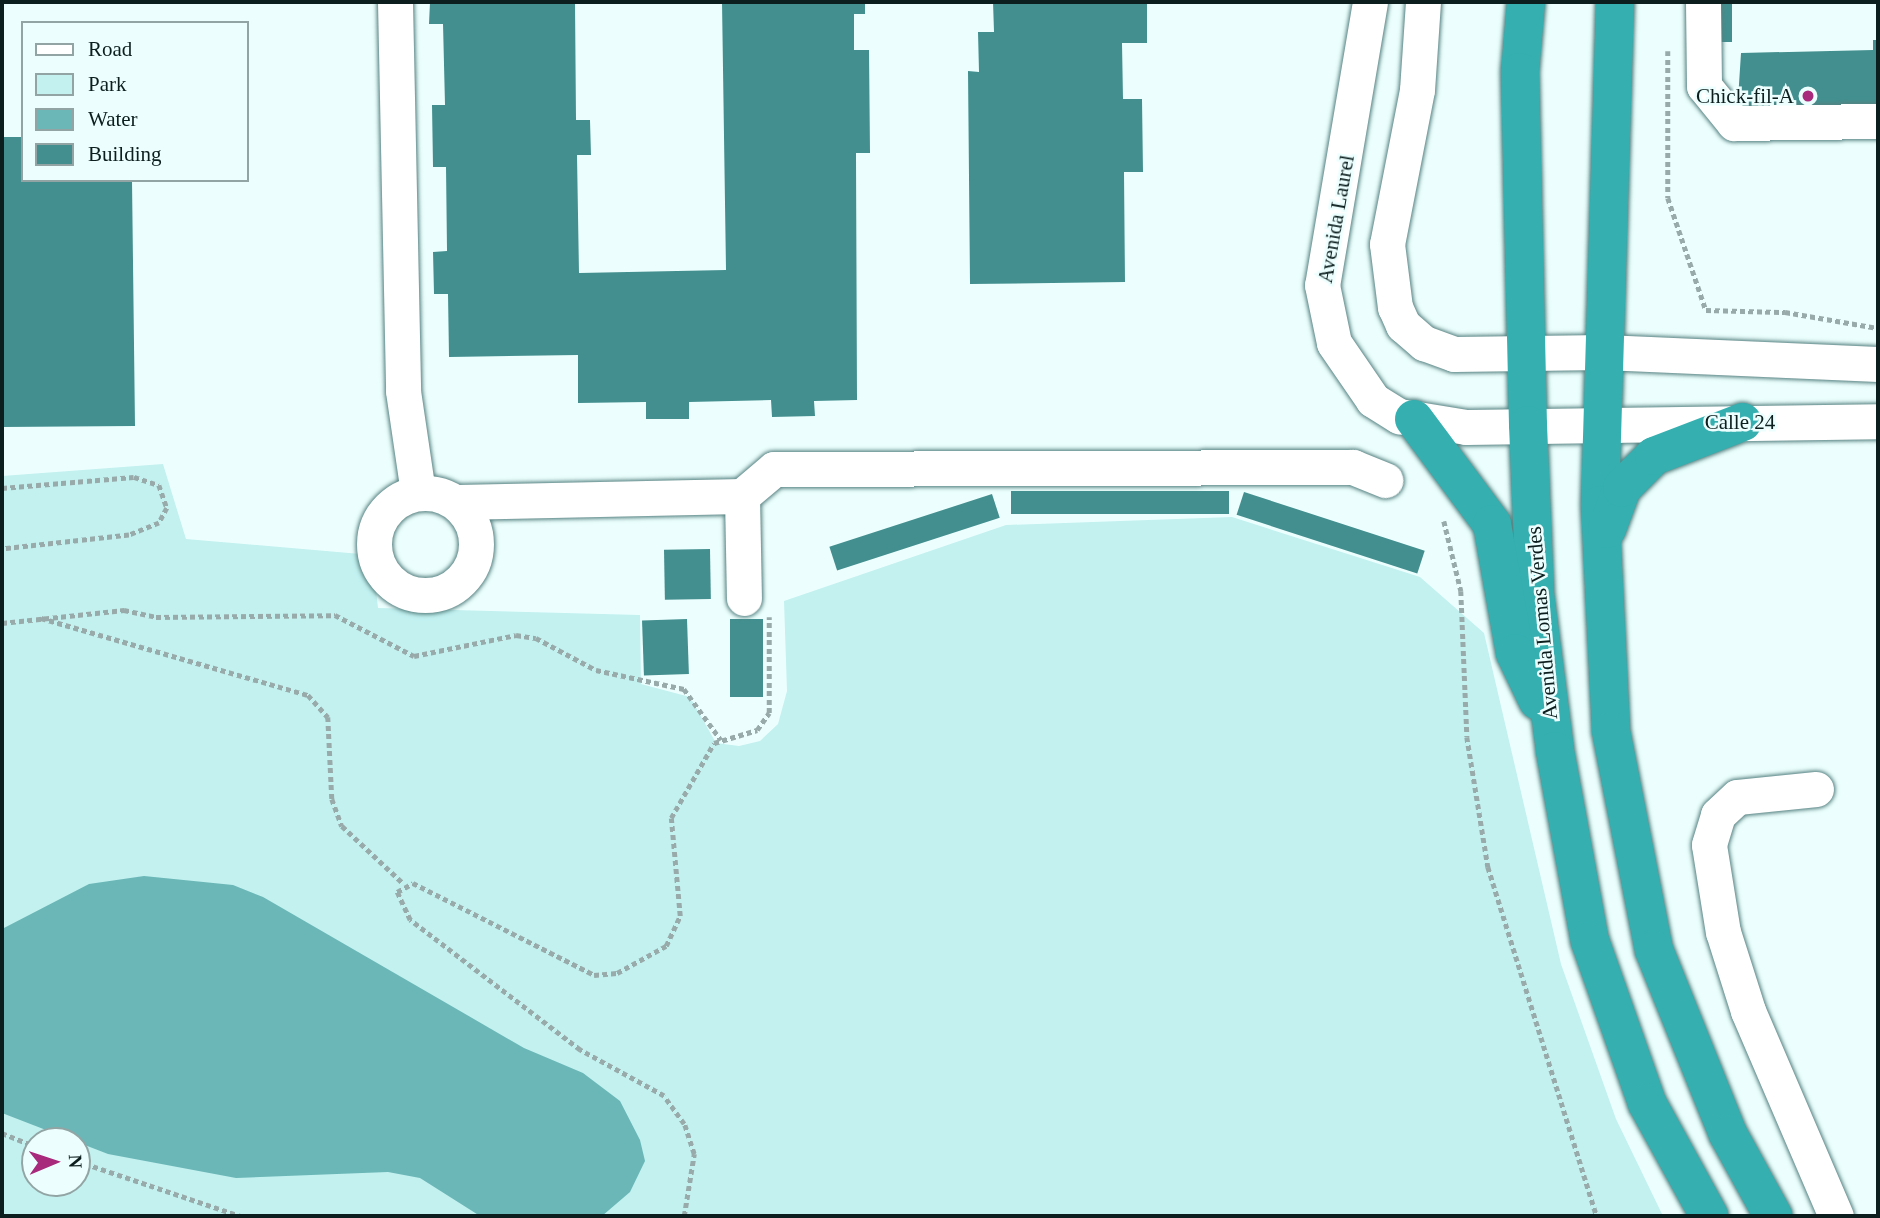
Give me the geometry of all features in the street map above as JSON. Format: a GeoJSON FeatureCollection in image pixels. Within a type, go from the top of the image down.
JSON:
{"type":"FeatureCollection","features":[{"type":"Feature","properties":{"kind":"highway","name":"Avenida Lomas Verdes"},"geometry":{"type":"LineString","coordinates":[[1526,2],[1520,85],[1528,425],[1535,594],[1550,715],[1590,941],[1647,1103],[1709,1216]]}},
{"type":"Feature","properties":{"kind":"highway"},"geometry":{"type":"LineString","coordinates":[[1615,2],[1602,423],[1602,544],[1611,730],[1637,885],[1676,1014],[1728,1134],[1773,1216]]}},
{"type":"Feature","properties":{"kind":"highway"},"geometry":{"type":"LineString","coordinates":[[1414,419],[1492,524],[1515,653],[1525,685],[1550,715]]}},
{"type":"Feature","properties":{"kind":"highway"},"geometry":{"type":"LineString","coordinates":[[1602,544],[1622,488],[1654,456],[1743,422]]}},
{"type":"Feature","properties":{"kind":"street"},"geometry":{"type":"LineString","coordinates":[[395,2],[402,391],[418,492]]}},
{"type":"Feature","properties":{"kind":"street","name":"Avenida Laurel"},"geometry":{"type":"LineString","coordinates":[[1370,2],[1322,285],[1325,319],[1352,375],[1373,400],[1414,419],[1528,425],[1602,423]]}},
{"type":"Feature","properties":{"kind":"street"},"geometry":{"type":"LineString","coordinates":[[1423,2],[1417,90],[1387,244],[1395,307],[1403,326],[1424,343],[1454,354],[1604,352],[1878,364]]}},
{"type":"Feature","properties":{"kind":"street"},"geometry":{"type":"LineString","coordinates":[[1703,2],[1702,74],[1718,103],[1734,123],[1878,121]]}},
{"type":"Feature","properties":{"kind":"street"},"geometry":{"type":"LineString","coordinates":[[1718,103],[1719,2]]}},
{"type":"Feature","properties":{"kind":"street","name":"Calle 24"},"geometry":{"type":"LineString","coordinates":[[1602,423],[1878,421]]}},
{"type":"Feature","properties":{"kind":"street"},"geometry":{"type":"LineString","coordinates":[[457,502],[473,527],[476,556],[452,588],[413,594],[381,570],[375,531],[384,512],[418,492],[457,502],[743,496],[774,469],[1353,467],[1385,480]]}},
{"type":"Feature","properties":{"kind":"street"},"geometry":{"type":"LineString","coordinates":[[743,496],[744,598]]}},
{"type":"Feature","properties":{"kind":"street"},"geometry":{"type":"LineString","coordinates":[[1816,789],[1737,797],[1718,815],[1709,845],[1723,932],[1748,1011],[1836,1216]]}},
{"type":"Feature","properties":{"kind":"path"},"geometry":{"type":"LineString","coordinates":[[1668,42],[1668,198],[1706,310],[1785,312],[1878,328]]}},
{"type":"Feature","properties":{"kind":"path"},"geometry":{"type":"LineString","coordinates":[[2,488],[134,477],[159,485],[167,508],[159,523],[129,535],[2,549]]}},
{"type":"Feature","properties":{"kind":"path"},"geometry":{"type":"LineString","coordinates":[[1439,514],[1461,591],[1467,737],[1488,867],[1597,1216]]}},
{"type":"Feature","properties":{"kind":"path"},"geometry":{"type":"LineString","coordinates":[[37,617],[308,695],[328,717],[332,799],[342,826],[402,883],[413,883],[594,975],[646,961],[666,946],[680,916],[671,817],[692,774],[721,740],[757,730],[773,696],[768,596],[744,598]]}},
{"type":"Feature","properties":{"kind":"path"},"geometry":{"type":"LineString","coordinates":[[2,623],[37,617],[124,610],[156,617],[335,615],[414,656],[516,635],[536,638],[596,670],[684,689],[721,740]]}},
{"type":"Feature","properties":{"kind":"path"},"geometry":{"type":"LineString","coordinates":[[402,883],[399,908],[410,920],[580,1050],[664,1096],[684,1124],[694,1154],[684,1216]]}},
{"type":"Feature","properties":{"kind":"path"},"geometry":{"type":"LineString","coordinates":[[2,1133],[21,1140]]}},
{"type":"Feature","properties":{"kind":"path"},"geometry":{"type":"LineString","coordinates":[[91,1166],[240,1216]]}},
{"type":"Feature","properties":{"kind":"green space"},"geometry":{"type":"Polygon","coordinates":[[[163,464],[186,539],[372,555],[378,608],[640,615],[641,684],[690,697],[716,743],[739,746],[760,741],[778,724],[787,691],[784,601],[1006,525],[1232,517],[1420,577],[1484,633],[1561,964],[1616,1119],[1663,1216],[2,1216],[2,476],[163,464]]]}},
{"type":"Feature","properties":{"kind":"water"},"geometry":{"type":"Polygon","coordinates":[[[144,876],[233,885],[263,897],[524,1048],[583,1073],[620,1101],[640,1140],[645,1161],[630,1192],[602,1216],[480,1216],[420,1178],[388,1172],[236,1178],[108,1154],[91,1147],[91,1127],[38,1127],[2,1113],[2,929],[89,884],[144,876]]]}},
{"type":"Feature","properties":{"kind":"building"},"geometry":{"type":"Polygon","coordinates":[[[430,2],[575,2],[576,120],[590,120],[591,155],[577,155],[579,273],[726,270],[722,2],[865,2],[865,14],[854,14],[854,50],[869,50],[870,153],[856,153],[857,400],[814,401],[815,416],[772,417],[771,400],[689,402],[689,419],[646,419],[646,402],[578,403],[578,355],[449,357],[448,294],[434,294],[433,252],[447,251],[446,167],[433,167],[432,105],[445,105],[443,24],[429,24],[430,2]]]}},
{"type":"Feature","properties":{"kind":"building"},"geometry":{"type":"Polygon","coordinates":[[[993,2],[1147,2],[1147,43],[1122,43],[1123,99],[1142,99],[1143,172],[1124,172],[1125,282],[970,284],[968,71],[979,72],[978,32],[994,32],[993,2]]]}},
{"type":"Feature","properties":{"kind":"building"},"geometry":{"type":"Polygon","coordinates":[[[1690,2],[1732,2],[1732,42],[1690,42],[1690,2]]]}},
{"type":"Feature","properties":{"kind":"building","name":"Chick-fil-A"},"geometry":{"type":"Polygon","coordinates":[[[1873,40],[1878,40],[1878,127],[1737,115],[1741,53],[1873,50],[1873,40]]]}},
{"type":"Feature","properties":{"kind":"building"},"geometry":{"type":"Polygon","coordinates":[[[2,137],[21,137],[21,182],[132,182],[135,426],[2,427],[2,137]]]}},
{"type":"Feature","properties":{"kind":"building"},"geometry":{"type":"Polygon","coordinates":[[[1011,491],[1229,491],[1229,514],[1011,514],[1011,491]]]}},
{"type":"Feature","properties":{"kind":"building"},"geometry":{"type":"Polygon","coordinates":[[[1244,492],[1425,551],[1417,574],[1237,515],[1244,492]]]}},
{"type":"Feature","properties":{"kind":"building"},"geometry":{"type":"Polygon","coordinates":[[[992,494],[1000,518],[837,571],[829,547],[992,494]]]}},
{"type":"Feature","properties":{"kind":"building"},"geometry":{"type":"Polygon","coordinates":[[[710,549],[711,599],[665,600],[664,550],[710,549]]]}},
{"type":"Feature","properties":{"kind":"building"},"geometry":{"type":"Polygon","coordinates":[[[687,619],[689,674],[644,676],[642,621],[687,619]]]}},
{"type":"Feature","properties":{"kind":"building"},"geometry":{"type":"Polygon","coordinates":[[[730,619],[763,619],[763,697],[730,697],[730,619]]]}},
{"type":"Feature","properties":{"kind":"place","name":"Chick-fil-A"},"geometry":{"type":"Point","coordinates":[1808,96]}}]}
